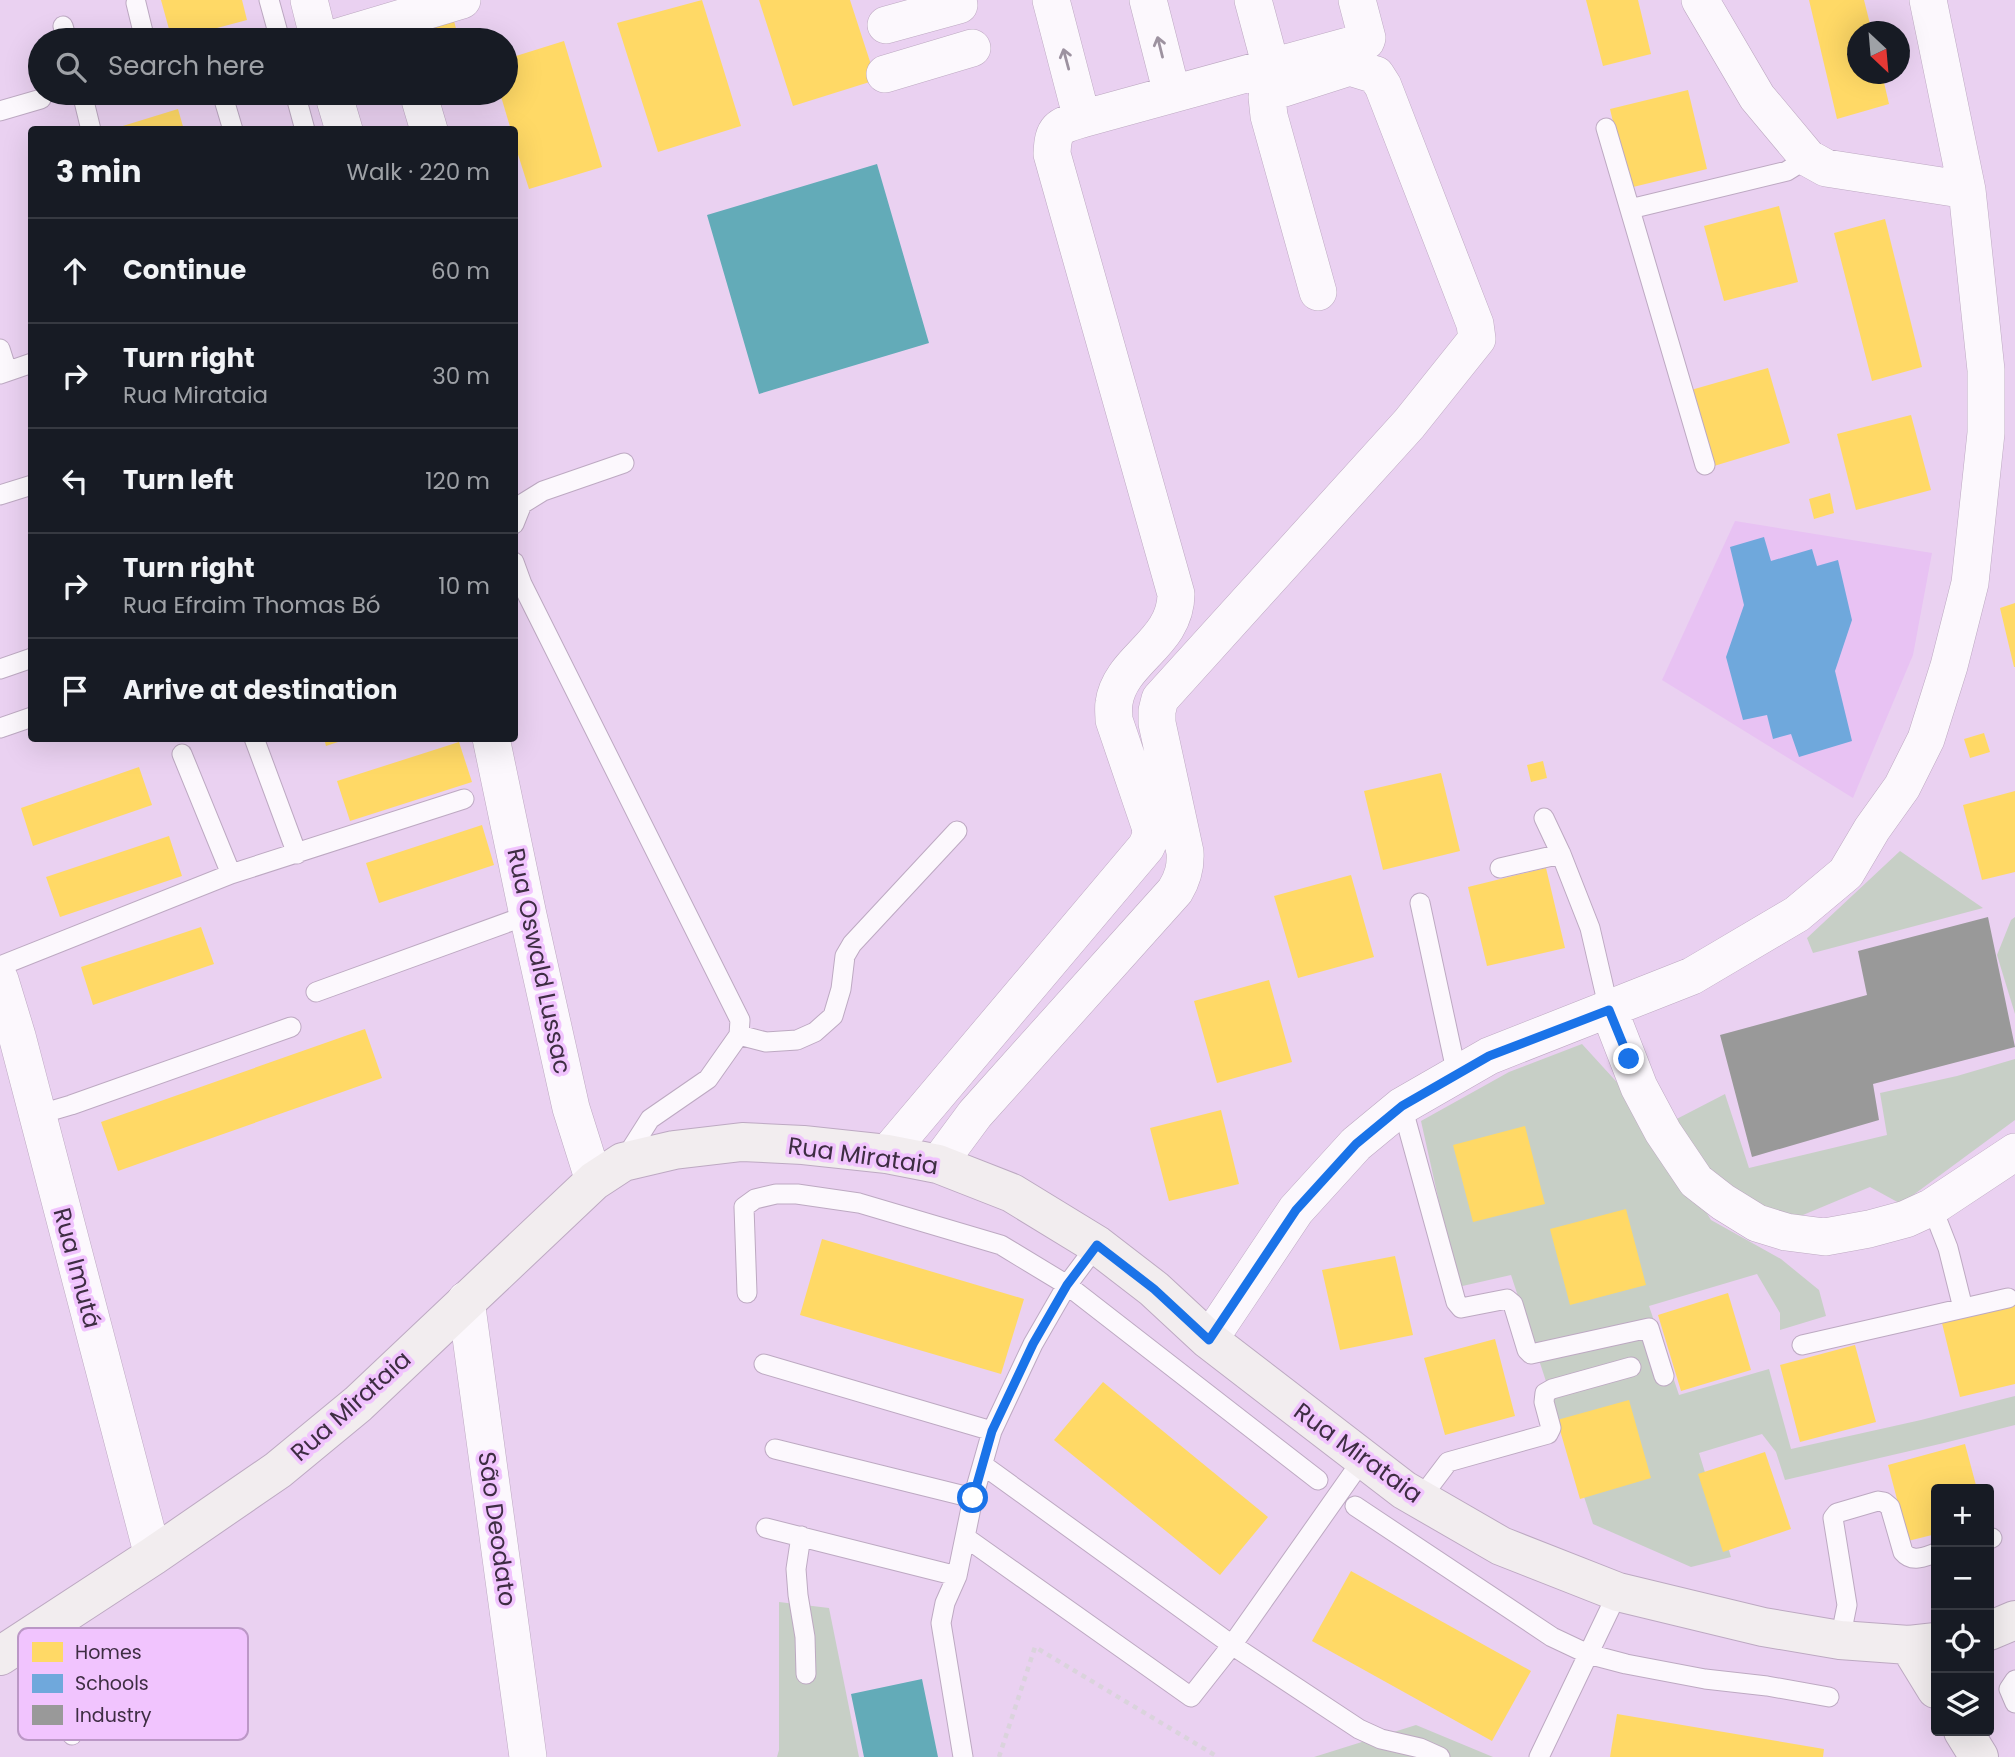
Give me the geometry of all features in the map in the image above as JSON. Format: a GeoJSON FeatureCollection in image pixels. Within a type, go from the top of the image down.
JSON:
{"type":"FeatureCollection","features":[{"type":"Feature","properties":{"kind":"street"},"geometry":{"type":"LineString","coordinates":[[309,0],[316,28]]}},
{"type":"Feature","properties":{"kind":"street"},"geometry":{"type":"LineString","coordinates":[[404,28],[462,0]]}},
{"type":"Feature","properties":{"kind":"street"},"geometry":{"type":"LineString","coordinates":[[1051,0],[1082,119]]}},
{"type":"Feature","properties":{"kind":"street"},"geometry":{"type":"LineString","coordinates":[[1149,0],[1172,94]]}},
{"type":"Feature","properties":{"kind":"street"},"geometry":{"type":"LineString","coordinates":[[1253,0],[1271,67]]}},
{"type":"Feature","properties":{"kind":"street"},"geometry":{"type":"LineString","coordinates":[[887,1154],[1146,847],[1151,836],[1114,720],[1114,702],[1122,682],[1171,622],[1176,607],[1176,594],[1052,154],[1056,130],[1064,124],[1366,41],[1357,0]]}},
{"type":"Feature","properties":{"kind":"street"},"geometry":{"type":"LineString","coordinates":[[1700,0],[1757,97],[1808,158],[1826,168],[1967,190]]}},
{"type":"Feature","properties":{"kind":"street"},"geometry":{"type":"LineString","coordinates":[[1209,1340],[1296,1210],[1356,1144],[1402,1106],[1489,1056],[1692,975],[1797,914],[1846,873],[1872,829],[1902,787],[1926,739],[1949,666],[1970,583],[1986,433],[1986,370],[1967,190],[1928,0]]}},
{"type":"Feature","properties":{"kind":"street"},"geometry":{"type":"LineString","coordinates":[[959,5],[882,13],[892,72],[972,48]]}},
{"type":"Feature","properties":{"kind":"street"},"geometry":{"type":"LineString","coordinates":[[938,1164],[975,1114],[1175,891],[1182,879],[1185,852],[1157,723],[1160,699],[1409,424],[1477,338],[1475,324],[1383,86],[1376,75],[1350,67],[1275,91],[1267,97],[1269,116],[1318,292]]}},
{"type":"Feature","properties":{"kind":"street"},"geometry":{"type":"LineString","coordinates":[[422,105],[428,126]]}},
{"type":"Feature","properties":{"kind":"street","name":"Rua Oswald Lussac"},"geometry":{"type":"LineString","coordinates":[[492,742],[571,1108],[608,1171]]}},
{"type":"Feature","properties":{"kind":"street","name":"Rua Imutá"},"geometry":{"type":"LineString","coordinates":[[0,980],[153,1556]]}},
{"type":"Feature","properties":{"kind":"street"},"geometry":{"type":"LineString","coordinates":[[1609,1010],[1639,1087],[1663,1132],[1696,1181],[1757,1223],[1786,1232],[1825,1237],[1906,1219],[1932,1206],[2015,1152]]}},
{"type":"Feature","properties":{"kind":"street","name":"Rua Mirataia"},"geometry":{"type":"LineString","coordinates":[[44,1628],[278,1470],[358,1404],[466,1300],[608,1171],[674,1150],[742,1142],[887,1154],[938,1164],[1012,1193],[1097,1245],[1154,1289],[1209,1340],[1404,1490],[1501,1546],[1618,1592],[1763,1627],[1840,1640],[1923,1644]]}},
{"type":"Feature","properties":{"kind":"street","name":"São Deodato"},"geometry":{"type":"LineString","coordinates":[[466,1300],[528,1757]]}},
{"type":"Feature","properties":{"kind":"street"},"geometry":{"type":"LineString","coordinates":[[1994,1629],[2015,1620]]}},
{"type":"Feature","properties":{"kind":"street","name":"Rua Mirataia"},"geometry":{"type":"LineString","coordinates":[[0,1656],[18,1644]]}},
{"type":"Feature","properties":{"kind":"street"},"geometry":{"type":"LineString","coordinates":[[1923,1644],[1931,1673]]}},
{"type":"Feature","properties":{"kind":"street"},"geometry":{"type":"LineString","coordinates":[[1966,1736],[1979,1757]]}},
{"type":"Feature","properties":{"kind":"lane"},"geometry":{"type":"LineString","coordinates":[[269,0],[277,28]]}},
{"type":"Feature","properties":{"kind":"lane"},"geometry":{"type":"LineString","coordinates":[[136,3],[142,28]]}},
{"type":"Feature","properties":{"kind":"lane"},"geometry":{"type":"LineString","coordinates":[[0,111],[28,103]]}},
{"type":"Feature","properties":{"kind":"lane"},"geometry":{"type":"LineString","coordinates":[[85,105],[90,126]]}},
{"type":"Feature","properties":{"kind":"lane"},"geometry":{"type":"LineString","coordinates":[[226,105],[232,126]]}},
{"type":"Feature","properties":{"kind":"lane"},"geometry":{"type":"LineString","coordinates":[[298,105],[304,126]]}},
{"type":"Feature","properties":{"kind":"lane"},"geometry":{"type":"LineString","coordinates":[[1606,128],[1705,466]]}},
{"type":"Feature","properties":{"kind":"lane"},"geometry":{"type":"LineString","coordinates":[[1630,209],[1787,171],[1808,158]]}},
{"type":"Feature","properties":{"kind":"lane"},"geometry":{"type":"LineString","coordinates":[[0,349],[4,372],[28,364]]}},
{"type":"Feature","properties":{"kind":"lane"},"geometry":{"type":"LineString","coordinates":[[518,514],[522,505],[544,491],[624,463]]}},
{"type":"Feature","properties":{"kind":"lane"},"geometry":{"type":"LineString","coordinates":[[0,495],[28,486]]}},
{"type":"Feature","properties":{"kind":"lane"},"geometry":{"type":"LineString","coordinates":[[518,573],[740,1020],[739,1035],[708,1079],[650,1119],[608,1171]]}},
{"type":"Feature","properties":{"kind":"lane"},"geometry":{"type":"LineString","coordinates":[[0,669],[28,659]]}},
{"type":"Feature","properties":{"kind":"lane"},"geometry":{"type":"LineString","coordinates":[[0,728],[28,718]]}},
{"type":"Feature","properties":{"kind":"lane"},"geometry":{"type":"LineString","coordinates":[[255,742],[297,854]]}},
{"type":"Feature","properties":{"kind":"lane"},"geometry":{"type":"LineString","coordinates":[[182,754],[231,874]]}},
{"type":"Feature","properties":{"kind":"lane"},"geometry":{"type":"LineString","coordinates":[[0,966],[231,874],[464,799]]}},
{"type":"Feature","properties":{"kind":"lane"},"geometry":{"type":"LineString","coordinates":[[1544,818],[1590,928],[1609,1010]]}},
{"type":"Feature","properties":{"kind":"lane"},"geometry":{"type":"LineString","coordinates":[[739,1035],[766,1042],[797,1040],[815,1032],[833,1016],[841,989],[845,956],[852,944],[957,831]]}},
{"type":"Feature","properties":{"kind":"lane"},"geometry":{"type":"LineString","coordinates":[[1500,868],[1561,854]]}},
{"type":"Feature","properties":{"kind":"lane"},"geometry":{"type":"LineString","coordinates":[[1420,903],[1457,1075]]}},
{"type":"Feature","properties":{"kind":"lane"},"geometry":{"type":"LineString","coordinates":[[316,992],[528,915]]}},
{"type":"Feature","properties":{"kind":"lane"},"geometry":{"type":"LineString","coordinates":[[37,1115],[291,1027]]}},
{"type":"Feature","properties":{"kind":"lane"},"geometry":{"type":"LineString","coordinates":[[1402,1106],[1451,1288],[1461,1308],[1507,1299],[1513,1304],[1527,1350],[1531,1354],[1649,1328],[1664,1376]]}},
{"type":"Feature","properties":{"kind":"lane"},"geometry":{"type":"LineString","coordinates":[[747,1293],[744,1207],[755,1199],[776,1194],[797,1194],[859,1203],[1001,1245],[1067,1285],[1318,1480]]}},
{"type":"Feature","properties":{"kind":"lane"},"geometry":{"type":"LineString","coordinates":[[1932,1206],[1948,1248],[1963,1308]]}},
{"type":"Feature","properties":{"kind":"lane"},"geometry":{"type":"LineString","coordinates":[[962,1757],[941,1623],[945,1604],[957,1576],[973,1498],[992,1431],[1033,1344],[1067,1285],[1097,1245]]}},
{"type":"Feature","properties":{"kind":"lane"},"geometry":{"type":"LineString","coordinates":[[1802,1345],[2008,1298]]}},
{"type":"Feature","properties":{"kind":"lane"},"geometry":{"type":"LineString","coordinates":[[764,1364],[992,1431]]}},
{"type":"Feature","properties":{"kind":"lane"},"geometry":{"type":"LineString","coordinates":[[1420,1499],[1448,1462],[1548,1434],[1551,1429],[1544,1402],[1545,1393],[1631,1367]]}},
{"type":"Feature","properties":{"kind":"lane"},"geometry":{"type":"LineString","coordinates":[[775,1450],[973,1498]]}},
{"type":"Feature","properties":{"kind":"lane"},"geometry":{"type":"LineString","coordinates":[[965,1537],[1191,1698],[1232,1646],[1363,1459]]}},
{"type":"Feature","properties":{"kind":"lane"},"geometry":{"type":"LineString","coordinates":[[983,1465],[1232,1646],[1359,1729],[1381,1739],[1420,1748],[1440,1757]]}},
{"type":"Feature","properties":{"kind":"lane"},"geometry":{"type":"LineString","coordinates":[[1840,1640],[1847,1605],[1833,1518],[1837,1513],[1878,1501],[1884,1502],[1890,1507],[1903,1552],[1908,1558],[1916,1559],[1931,1554]]}},
{"type":"Feature","properties":{"kind":"lane"},"geometry":{"type":"LineString","coordinates":[[1355,1506],[1552,1637],[1588,1654],[1705,1679],[1829,1697]]}},
{"type":"Feature","properties":{"kind":"lane"},"geometry":{"type":"LineString","coordinates":[[766,1528],[957,1576]]}},
{"type":"Feature","properties":{"kind":"lane"},"geometry":{"type":"LineString","coordinates":[[801,1536],[796,1569],[805,1637],[806,1674]]}},
{"type":"Feature","properties":{"kind":"lane"},"geometry":{"type":"LineString","coordinates":[[1539,1757],[1618,1592]]}},
{"type":"Feature","properties":{"kind":"lane"},"geometry":{"type":"LineString","coordinates":[[2015,1680],[2009,1689],[2015,1703]]}},
{"type":"Feature","properties":{"kind":"path"},"geometry":{"type":"LineString","coordinates":[[999,1757],[1035,1647],[1218,1757]]}},
{"type":"Feature","properties":{"kind":"shaded area"},"geometry":{"type":"Polygon","coordinates":[[[877,164],[929,343],[759,394],[707,215],[877,164]]]}},
{"type":"Feature","properties":{"kind":"shaded area"},"geometry":{"type":"Polygon","coordinates":[[[1735,521],[1932,553],[1913,655],[1853,798],[1662,680],[1735,521]]]}},
{"type":"Feature","properties":{"kind":"shaded area"},"geometry":{"type":"Polygon","coordinates":[[[1900,851],[1983,908],[1813,953],[1807,938],[1900,851]]]}},
{"type":"Feature","properties":{"kind":"shaded area"},"geometry":{"type":"Polygon","coordinates":[[[2015,917],[2015,1014],[1997,955],[2011,920],[2015,917]]]}},
{"type":"Feature","properties":{"kind":"shaded area"},"geometry":{"type":"Polygon","coordinates":[[[1582,1044],[1624,1090],[1675,1161],[1711,1220],[1781,1259],[1819,1290],[1826,1316],[1780,1330],[1780,1313],[1757,1274],[1649,1306],[1679,1395],[1769,1369],[1791,1449],[2015,1396],[2015,1425],[1785,1480],[1776,1452],[1762,1434],[1699,1453],[1731,1557],[1691,1567],[1593,1524],[1511,1275],[1458,1287],[1421,1121],[1509,1072],[1582,1044]]]}},
{"type":"Feature","properties":{"kind":"shaded area"},"geometry":{"type":"Polygon","coordinates":[[[2015,1059],[2015,1120],[1901,1204],[1870,1187],[1803,1215],[1773,1222],[1748,1213],[1665,1125],[1725,1094],[1749,1168],[1887,1135],[1880,1093],[1957,1076],[2015,1059]]]}},
{"type":"Feature","properties":{"kind":"shaded area"},"geometry":{"type":"Polygon","coordinates":[[[779,1602],[829,1608],[859,1757],[777,1757],[779,1602]]]}},
{"type":"Feature","properties":{"kind":"shaded area"},"geometry":{"type":"Polygon","coordinates":[[[922,1679],[938,1757],[864,1757],[851,1694],[922,1679]]]}},
{"type":"Feature","properties":{"kind":"shaded area"},"geometry":{"type":"Polygon","coordinates":[[[1416,1725],[1493,1757],[1314,1757],[1416,1725]]]}},
{"type":"Feature","properties":{"kind":"building: Homes"},"geometry":{"type":"Polygon","coordinates":[[[161,0],[242,0],[247,20],[217,28],[169,28],[161,0]]]}},
{"type":"Feature","properties":{"kind":"building: Homes"},"geometry":{"type":"Polygon","coordinates":[[[702,0],[741,126],[658,152],[617,23],[702,0]]]}},
{"type":"Feature","properties":{"kind":"building: Homes"},"geometry":{"type":"Polygon","coordinates":[[[759,0],[850,0],[876,80],[793,106],[759,0]]]}},
{"type":"Feature","properties":{"kind":"building: Homes"},"geometry":{"type":"Polygon","coordinates":[[[1586,0],[1638,0],[1651,54],[1603,66],[1586,0]]]}},
{"type":"Feature","properties":{"kind":"building: Homes"},"geometry":{"type":"Polygon","coordinates":[[[1809,0],[1864,0],[1869,21],[1847,21],[1847,84],[1884,84],[1889,104],[1837,119],[1809,0]]]}},
{"type":"Feature","properties":{"kind":"building: Homes"},"geometry":{"type":"Polygon","coordinates":[[[453,17],[456,28],[425,28],[424,25],[453,17]]]}},
{"type":"Feature","properties":{"kind":"building: Homes"},"geometry":{"type":"Polygon","coordinates":[[[564,41],[602,167],[529,189],[518,155],[518,126],[510,126],[504,105],[518,105],[518,55],[564,41]]]}},
{"type":"Feature","properties":{"kind":"building: Homes"},"geometry":{"type":"Polygon","coordinates":[[[1688,90],[1707,169],[1629,188],[1610,109],[1688,90]]]}},
{"type":"Feature","properties":{"kind":"building: Homes"},"geometry":{"type":"Polygon","coordinates":[[[178,109],[183,126],[123,126],[178,109]]]}},
{"type":"Feature","properties":{"kind":"building: Homes"},"geometry":{"type":"Polygon","coordinates":[[[1779,206],[1798,282],[1724,301],[1704,226],[1779,206]]]}},
{"type":"Feature","properties":{"kind":"building: Homes"},"geometry":{"type":"Polygon","coordinates":[[[1885,219],[1922,367],[1872,381],[1834,233],[1885,219]]]}},
{"type":"Feature","properties":{"kind":"building: Homes"},"geometry":{"type":"Polygon","coordinates":[[[1768,368],[1790,443],[1714,466],[1691,390],[1768,368]]]}},
{"type":"Feature","properties":{"kind":"building: Homes"},"geometry":{"type":"Polygon","coordinates":[[[1911,415],[1931,490],[1856,510],[1837,434],[1911,415]]]}},
{"type":"Feature","properties":{"kind":"building: Homes"},"geometry":{"type":"Polygon","coordinates":[[[1830,493],[1834,513],[1814,519],[1809,499],[1830,493]]]}},
{"type":"Feature","properties":{"kind":"building: Homes"},"geometry":{"type":"Polygon","coordinates":[[[2015,603],[2015,667],[2014,667],[2000,608],[2015,603]]]}},
{"type":"Feature","properties":{"kind":"building: Homes"},"geometry":{"type":"Polygon","coordinates":[[[1984,733],[1990,752],[1970,758],[1964,739],[1984,733]]]}},
{"type":"Feature","properties":{"kind":"building: Homes"},"geometry":{"type":"Polygon","coordinates":[[[459,742],[472,782],[350,821],[337,781],[459,742]]]}},
{"type":"Feature","properties":{"kind":"building: Homes"},"geometry":{"type":"Polygon","coordinates":[[[1543,761],[1547,778],[1531,782],[1527,765],[1543,761]]]}},
{"type":"Feature","properties":{"kind":"building: Homes"},"geometry":{"type":"Polygon","coordinates":[[[139,767],[152,805],[33,846],[21,808],[139,767]]]}},
{"type":"Feature","properties":{"kind":"building: Homes"},"geometry":{"type":"Polygon","coordinates":[[[1441,773],[1460,851],[1383,870],[1364,791],[1441,773]]]}},
{"type":"Feature","properties":{"kind":"building: Homes"},"geometry":{"type":"Polygon","coordinates":[[[2015,791],[2015,872],[1982,880],[1963,805],[2015,791]]]}},
{"type":"Feature","properties":{"kind":"building: Homes"},"geometry":{"type":"Polygon","coordinates":[[[482,825],[494,865],[379,903],[366,863],[482,825]]]}},
{"type":"Feature","properties":{"kind":"building: Homes"},"geometry":{"type":"Polygon","coordinates":[[[169,836],[182,876],[60,917],[46,877],[169,836]]]}},
{"type":"Feature","properties":{"kind":"building: Homes"},"geometry":{"type":"Polygon","coordinates":[[[1546,868],[1565,948],[1487,966],[1468,887],[1546,868]]]}},
{"type":"Feature","properties":{"kind":"building: Homes"},"geometry":{"type":"Polygon","coordinates":[[[1351,875],[1374,957],[1298,978],[1274,896],[1351,875]]]}},
{"type":"Feature","properties":{"kind":"building: Homes"},"geometry":{"type":"Polygon","coordinates":[[[201,927],[214,964],[93,1005],[81,967],[201,927]]]}},
{"type":"Feature","properties":{"kind":"building: Homes"},"geometry":{"type":"Polygon","coordinates":[[[1269,980],[1292,1062],[1217,1083],[1194,1001],[1269,980]]]}},
{"type":"Feature","properties":{"kind":"building: Homes"},"geometry":{"type":"Polygon","coordinates":[[[365,1029],[382,1078],[118,1171],[101,1122],[365,1029]]]}},
{"type":"Feature","properties":{"kind":"building: Homes"},"geometry":{"type":"Polygon","coordinates":[[[1221,1110],[1239,1184],[1169,1201],[1150,1128],[1221,1110]]]}},
{"type":"Feature","properties":{"kind":"building: Homes"},"geometry":{"type":"Polygon","coordinates":[[[1525,1126],[1545,1204],[1473,1222],[1453,1145],[1525,1126]]]}},
{"type":"Feature","properties":{"kind":"building: Homes"},"geometry":{"type":"Polygon","coordinates":[[[1626,1209],[1646,1285],[1570,1305],[1550,1229],[1626,1209]]]}},
{"type":"Feature","properties":{"kind":"building: Homes"},"geometry":{"type":"Polygon","coordinates":[[[822,1239],[1024,1299],[1001,1374],[800,1315],[822,1239]]]}},
{"type":"Feature","properties":{"kind":"building: Homes"},"geometry":{"type":"Polygon","coordinates":[[[1395,1256],[1413,1335],[1340,1350],[1322,1270],[1395,1256]]]}},
{"type":"Feature","properties":{"kind":"building: Homes"},"geometry":{"type":"Polygon","coordinates":[[[1728,1293],[1751,1370],[1681,1391],[1658,1315],[1728,1293]]]}},
{"type":"Feature","properties":{"kind":"building: Homes"},"geometry":{"type":"Polygon","coordinates":[[[2015,1301],[2015,1384],[1960,1397],[1941,1319],[2015,1301]]]}},
{"type":"Feature","properties":{"kind":"building: Homes"},"geometry":{"type":"Polygon","coordinates":[[[1495,1339],[1515,1416],[1445,1435],[1424,1358],[1495,1339]]]}},
{"type":"Feature","properties":{"kind":"building: Homes"},"geometry":{"type":"Polygon","coordinates":[[[1855,1345],[1876,1422],[1800,1442],[1780,1365],[1855,1345]]]}},
{"type":"Feature","properties":{"kind":"building: Homes"},"geometry":{"type":"Polygon","coordinates":[[[1103,1382],[1268,1517],[1220,1575],[1054,1440],[1103,1382]]]}},
{"type":"Feature","properties":{"kind":"building: Homes"},"geometry":{"type":"Polygon","coordinates":[[[1629,1400],[1651,1478],[1580,1499],[1557,1420],[1629,1400]]]}},
{"type":"Feature","properties":{"kind":"building: Homes"},"geometry":{"type":"Polygon","coordinates":[[[1965,1444],[1976,1484],[1931,1484],[1931,1535],[1908,1541],[1888,1465],[1965,1444]]]}},
{"type":"Feature","properties":{"kind":"building: Homes"},"geometry":{"type":"Polygon","coordinates":[[[1765,1452],[1791,1529],[1723,1552],[1698,1474],[1765,1452]]]}},
{"type":"Feature","properties":{"kind":"building: Homes"},"geometry":{"type":"Polygon","coordinates":[[[1351,1571],[1531,1671],[1492,1741],[1312,1641],[1351,1571]]]}},
{"type":"Feature","properties":{"kind":"building: Homes"},"geometry":{"type":"Polygon","coordinates":[[[1617,1714],[1824,1749],[1823,1757],[1610,1757],[1617,1714]]]}},
{"type":"Feature","properties":{"kind":"building: Schools"},"geometry":{"type":"Polygon","coordinates":[[[1764,537],[1771,561],[1812,549],[1817,566],[1838,560],[1852,620],[1835,671],[1852,741],[1799,757],[1791,734],[1773,739],[1767,715],[1743,720],[1726,657],[1744,605],[1730,547],[1764,537]]]}},
{"type":"Feature","properties":{"kind":"building: Industry"},"geometry":{"type":"Polygon","coordinates":[[[1988,917],[2015,1047],[1873,1084],[1879,1120],[1752,1157],[1720,1035],[1867,995],[1858,951],[1988,917]]]}},
{"type":"Feature","properties":{"kind":"route"},"geometry":{"type":"LineString","coordinates":[[973,1498],[992,1431],[1033,1344],[1067,1285],[1097,1245],[1154,1289],[1209,1340],[1296,1210],[1356,1144],[1402,1106],[1489,1056],[1609,1010],[1629,1059]]}}]}
